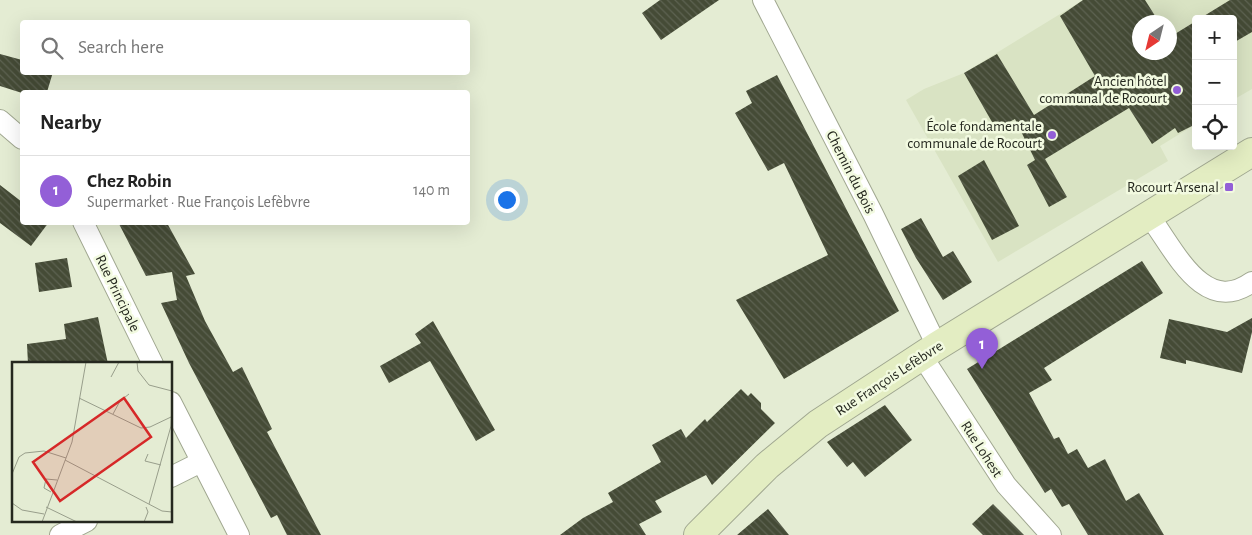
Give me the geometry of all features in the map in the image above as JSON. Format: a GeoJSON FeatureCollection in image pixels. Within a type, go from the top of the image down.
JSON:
{"type":"FeatureCollection","features":[{"type":"Feature","properties":{"kind":"main road","name":"Rue François Lefèbvre"},"geometry":{"type":"LineString","coordinates":[[698,535],[767,466],[818,424],[930,351],[1252,152]]}},
{"type":"Feature","properties":{"kind":"street","name":"Chemin du Bois"},"geometry":{"type":"LineString","coordinates":[[763,0],[872,214],[930,351]]}},
{"type":"Feature","properties":{"kind":"street"},"geometry":{"type":"LineString","coordinates":[[0,120],[20,137]]}},
{"type":"Feature","properties":{"kind":"street"},"geometry":{"type":"LineString","coordinates":[[1149,216],[1193,278],[1216,292],[1240,290],[1252,282]]}},
{"type":"Feature","properties":{"kind":"street","name":"Rue Principale"},"geometry":{"type":"LineString","coordinates":[[84,225],[152,362]]}},
{"type":"Feature","properties":{"kind":"street","name":"Rue Lohest"},"geometry":{"type":"LineString","coordinates":[[930,351],[1006,485],[1051,535]]}},
{"type":"Feature","properties":{"kind":"street"},"geometry":{"type":"LineString","coordinates":[[172,404],[239,535]]}},
{"type":"Feature","properties":{"kind":"street"},"geometry":{"type":"LineString","coordinates":[[172,476],[201,462]]}},
{"type":"Feature","properties":{"kind":"street"},"geometry":{"type":"LineString","coordinates":[[60,535],[85,522]]}},
{"type":"Feature","properties":{"kind":"shaded area","name":"École fondamentale communale de Rocourt"},"geometry":{"type":"Polygon","coordinates":[[[1083,0],[1252,0],[1252,89],[1237,98],[1237,15],[1192,15],[1192,126],[1160,146],[1168,161],[998,262],[906,100],[924,89],[964,73],[1083,0]]]}},
{"type":"Feature","properties":{"kind":"building"},"geometry":{"type":"Polygon","coordinates":[[[660,0],[719,0],[661,40],[642,13],[660,0]]]}},
{"type":"Feature","properties":{"kind":"building"},"geometry":{"type":"Polygon","coordinates":[[[1083,0],[1145,0],[1155,15],[1132,15],[1132,60],[1177,60],[1177,33],[1192,23],[1192,126],[1178,133],[1175,128],[1152,144],[1129,108],[1045,159],[1067,197],[1049,207],[1027,165],[1035,160],[1015,119],[996,129],[964,73],[997,54],[1034,115],[1095,76],[1060,16],[1083,0]]]}},
{"type":"Feature","properties":{"kind":"building"},"geometry":{"type":"Polygon","coordinates":[[[1230,0],[1252,0],[1252,32],[1237,41],[1237,15],[1206,15],[1230,0]]]}},
{"type":"Feature","properties":{"kind":"building"},"geometry":{"type":"Polygon","coordinates":[[[0,54],[20,59],[20,75],[52,75],[48,90],[20,90],[20,92],[0,86],[0,54]]]}},
{"type":"Feature","properties":{"kind":"building"},"geometry":{"type":"Polygon","coordinates":[[[777,75],[899,311],[784,379],[736,300],[828,255],[784,163],[768,171],[735,113],[752,103],[746,91],[777,75]]]}},
{"type":"Feature","properties":{"kind":"building"},"geometry":{"type":"Polygon","coordinates":[[[984,160],[1019,226],[992,240],[958,176],[984,160]]]}},
{"type":"Feature","properties":{"kind":"building"},"geometry":{"type":"Polygon","coordinates":[[[0,185],[20,200],[20,225],[47,225],[31,246],[0,223],[0,185]]]}},
{"type":"Feature","properties":{"kind":"building"},"geometry":{"type":"Polygon","coordinates":[[[921,218],[943,257],[953,251],[972,282],[943,300],[916,258],[901,229],[921,218]]]}},
{"type":"Feature","properties":{"kind":"building"},"geometry":{"type":"Polygon","coordinates":[[[120,225],[168,225],[195,274],[186,276],[205,321],[233,372],[242,367],[272,429],[267,432],[321,535],[287,535],[277,515],[271,518],[189,363],[161,303],[177,300],[172,272],[146,276],[120,225]]]}},
{"type":"Feature","properties":{"kind":"building"},"geometry":{"type":"Polygon","coordinates":[[[67,258],[72,287],[39,292],[35,263],[67,258]]]}},
{"type":"Feature","properties":{"kind":"building"},"geometry":{"type":"Polygon","coordinates":[[[1142,261],[1163,293],[1044,368],[1052,380],[1029,393],[1054,439],[1059,437],[1068,454],[1077,449],[1088,468],[1105,459],[1126,501],[1139,493],[1164,535],[1088,535],[1069,504],[1062,507],[1051,489],[1045,493],[967,369],[1142,261]]]}},
{"type":"Feature","properties":{"kind":"building"},"geometry":{"type":"Polygon","coordinates":[[[98,317],[108,362],[28,362],[27,344],[66,339],[64,324],[98,317]]]}},
{"type":"Feature","properties":{"kind":"building"},"geometry":{"type":"Polygon","coordinates":[[[1252,318],[1252,332],[1242,373],[1186,360],[1186,364],[1160,358],[1169,319],[1227,332],[1252,318]]]}},
{"type":"Feature","properties":{"kind":"building"},"geometry":{"type":"Polygon","coordinates":[[[433,321],[495,430],[476,441],[430,361],[389,383],[380,366],[421,343],[415,334],[433,321]]]}},
{"type":"Feature","properties":{"kind":"building"},"geometry":{"type":"Polygon","coordinates":[[[741,389],[748,396],[751,393],[761,403],[761,409],[775,423],[712,485],[706,475],[655,501],[662,512],[639,524],[646,535],[560,535],[583,518],[613,502],[608,493],[661,462],[652,445],[681,429],[686,438],[705,419],[707,422],[741,389]]]}},
{"type":"Feature","properties":{"kind":"building"},"geometry":{"type":"Polygon","coordinates":[[[885,405],[912,440],[865,477],[853,462],[847,467],[827,442],[885,405]]]}},
{"type":"Feature","properties":{"kind":"building"},"geometry":{"type":"Polygon","coordinates":[[[993,504],[1024,535],[983,535],[972,524],[993,504]]]}},
{"type":"Feature","properties":{"kind":"building"},"geometry":{"type":"Polygon","coordinates":[[[768,509],[789,535],[737,535],[768,509]]]}},
{"type":"Feature","properties":{"kind":"place","name":"Ancien hôtel communal de Rocourt"},"geometry":{"type":"Point","coordinates":[1177,90]}},
{"type":"Feature","properties":{"kind":"place","name":"École fondamentale communale de Rocourt"},"geometry":{"type":"Point","coordinates":[1052,135]}},
{"type":"Feature","properties":{"kind":"place","name":"Rocourt Arsenal"},"geometry":{"type":"Point","coordinates":[1229,187]}},
{"type":"Feature","properties":{"kind":"place","name":"Chez Robin"},"geometry":{"type":"Point","coordinates":[982,369]}}]}
